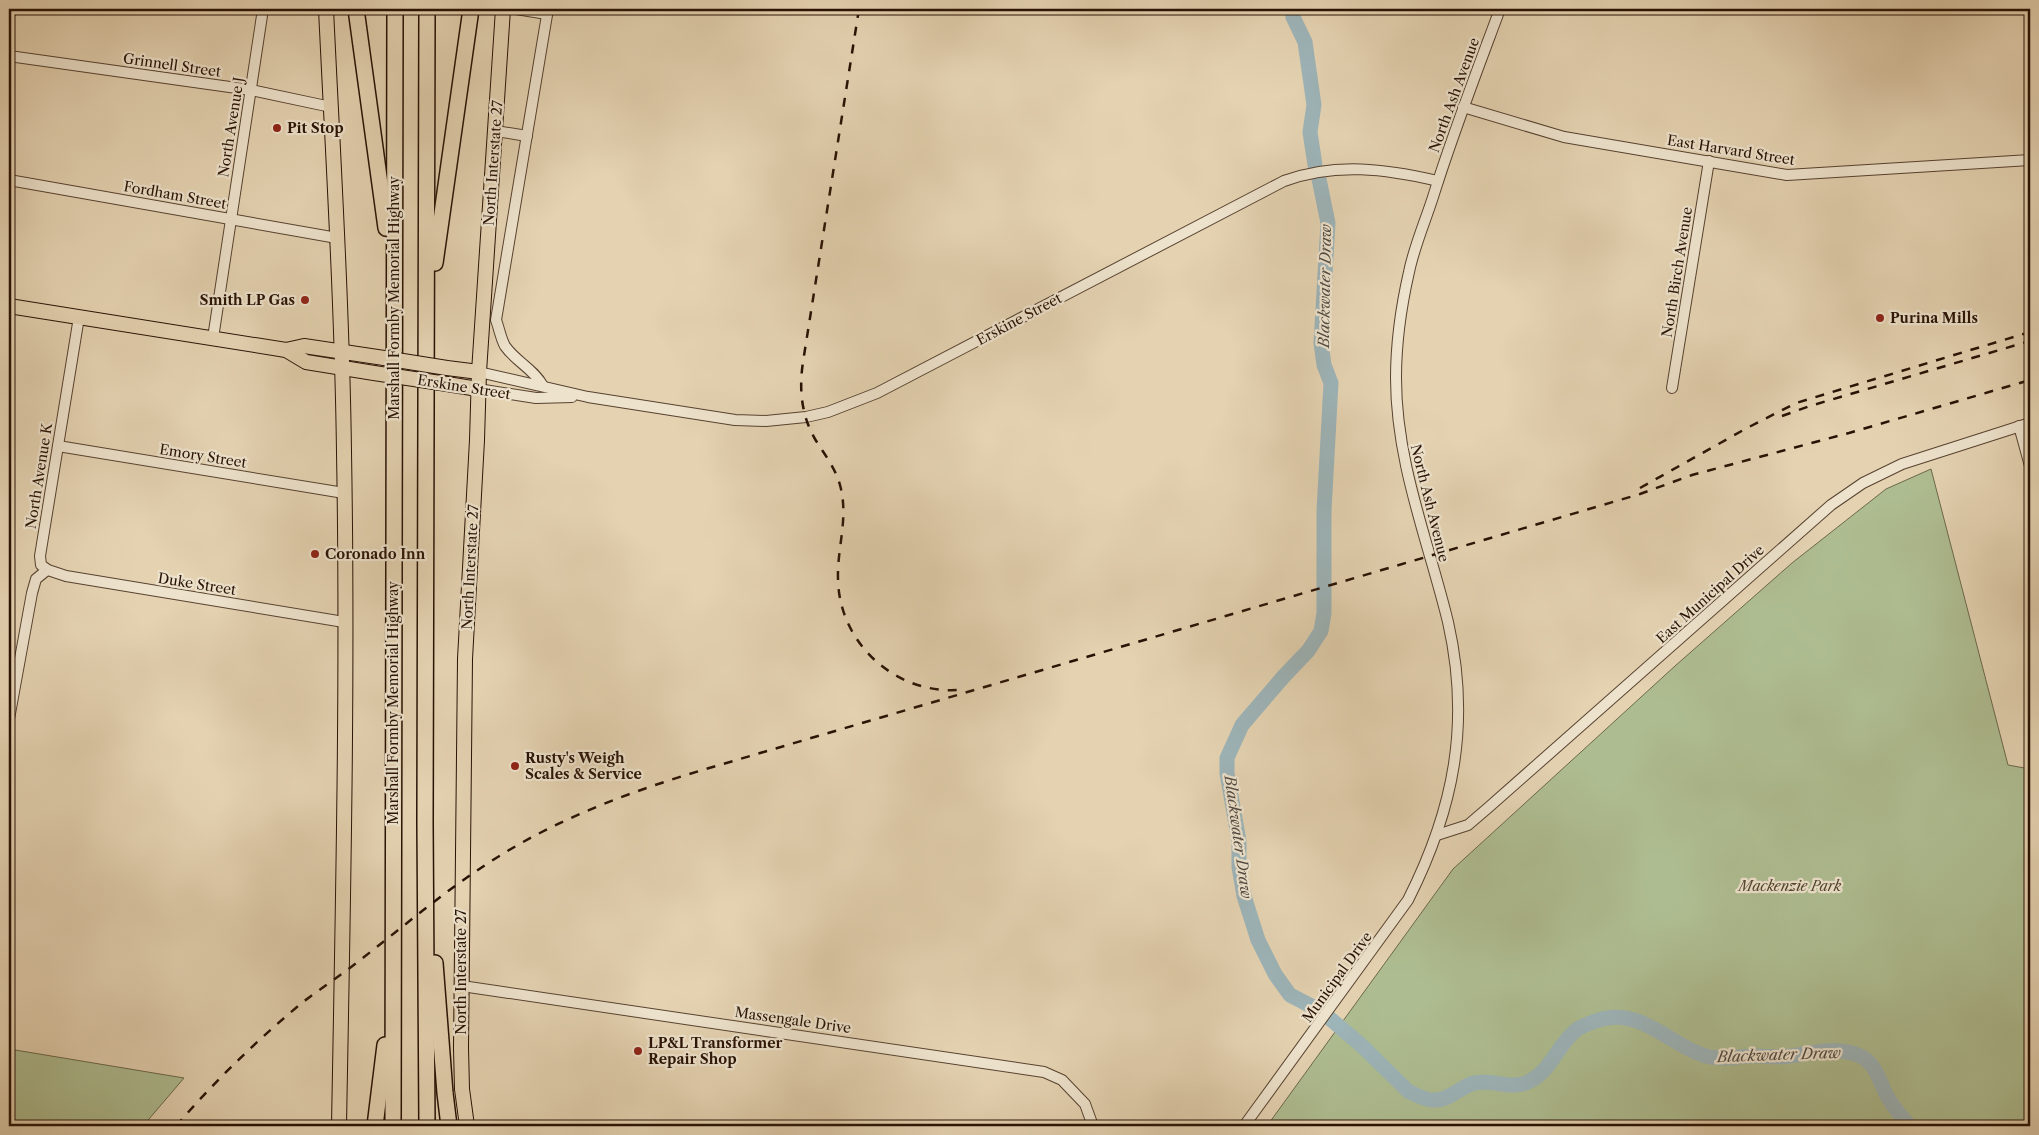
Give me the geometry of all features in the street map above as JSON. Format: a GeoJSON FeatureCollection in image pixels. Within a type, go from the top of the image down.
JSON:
{"type":"FeatureCollection","features":[{"type":"Feature","properties":{"kind":"highway"},"geometry":{"type":"LineString","coordinates":[[356,9],[394,276]]}},
{"type":"Feature","properties":{"kind":"highway","name":"Marshall Formby Memorial Highway"},"geometry":{"type":"LineString","coordinates":[[393,1126],[395,9]]}},
{"type":"Feature","properties":{"kind":"highway"},"geometry":{"type":"LineString","coordinates":[[427,9],[425,829],[427,1126]]}},
{"type":"Feature","properties":{"kind":"highway"},"geometry":{"type":"LineString","coordinates":[[426,346],[438,229],[471,9]]}},
{"type":"Feature","properties":{"kind":"highway"},"geometry":{"type":"LineString","coordinates":[[425,829],[444,1085],[449,1126]]}},
{"type":"Feature","properties":{"kind":"highway"},"geometry":{"type":"LineString","coordinates":[[375,1126],[382,1058],[392,1004]]}},
{"type":"Feature","properties":{"kind":"main road"},"geometry":{"type":"LineString","coordinates":[[326,9],[342,351],[344,493],[339,1126]]}},
{"type":"Feature","properties":{"kind":"main road","name":"North Interstate 27"},"geometry":{"type":"LineString","coordinates":[[467,1126],[462,1081],[466,659],[478,389],[503,9]]}},
{"type":"Feature","properties":{"kind":"main road","name":"Erskine Street"},"geometry":{"type":"LineString","coordinates":[[9,306],[286,350],[306,362],[478,389]]}},
{"type":"Feature","properties":{"kind":"main road","name":"Erskine Street"},"geometry":{"type":"LineString","coordinates":[[286,350],[304,346],[479,372]]}},
{"type":"Feature","properties":{"kind":"street"},"geometry":{"type":"LineString","coordinates":[[9,14],[13,9]]}},
{"type":"Feature","properties":{"kind":"street","name":"North Avenue J"},"geometry":{"type":"LineString","coordinates":[[213,338],[262,9]]}},
{"type":"Feature","properties":{"kind":"street"},"geometry":{"type":"LineString","coordinates":[[516,9],[547,12],[496,320],[505,346],[537,375],[543,386]]}},
{"type":"Feature","properties":{"kind":"street","name":"North Ash Avenue"},"geometry":{"type":"LineString","coordinates":[[1437,835],[1448,798],[1456,751],[1458,727],[1456,674],[1447,620],[1406,473],[1398,420],[1397,344],[1409,270],[1463,107],[1500,9]]}},
{"type":"Feature","properties":{"kind":"street","name":"Grinnell Street"},"geometry":{"type":"LineString","coordinates":[[9,56],[250,90],[331,107]]}},
{"type":"Feature","properties":{"kind":"street","name":"East Harvard Street"},"geometry":{"type":"LineString","coordinates":[[1463,107],[1564,137],[1787,175],[2030,160]]}},
{"type":"Feature","properties":{"kind":"street"},"geometry":{"type":"LineString","coordinates":[[496,131],[526,136]]}},
{"type":"Feature","properties":{"kind":"street","name":"North Birch Avenue"},"geometry":{"type":"LineString","coordinates":[[1672,388],[1709,161]]}},
{"type":"Feature","properties":{"kind":"street","name":"Erskine Street"},"geometry":{"type":"LineString","coordinates":[[479,372],[588,397],[735,420],[786,420],[828,412],[877,393],[1284,181],[1320,171],[1353,168],[1388,170],[1438,181]]}},
{"type":"Feature","properties":{"kind":"street","name":"Fordham Street"},"geometry":{"type":"LineString","coordinates":[[9,180],[337,238]]}},
{"type":"Feature","properties":{"kind":"street","name":"North Avenue K"},"geometry":{"type":"LineString","coordinates":[[47,570],[41,564],[40,556],[79,317]]}},
{"type":"Feature","properties":{"kind":"street","name":"Erskine Street"},"geometry":{"type":"LineString","coordinates":[[478,389],[536,398],[588,397]]}},
{"type":"Feature","properties":{"kind":"street","name":"East Municipal Drive"},"geometry":{"type":"LineString","coordinates":[[1437,835],[1468,824],[1489,807],[1831,505],[1863,483],[1902,464],[2030,423]]}},
{"type":"Feature","properties":{"kind":"street"},"geometry":{"type":"LineString","coordinates":[[2019,426],[2030,466]]}},
{"type":"Feature","properties":{"kind":"street","name":"Emory Street"},"geometry":{"type":"LineString","coordinates":[[58,446],[344,493]]}},
{"type":"Feature","properties":{"kind":"street"},"geometry":{"type":"LineString","coordinates":[[9,719],[32,593],[36,580],[47,570]]}},
{"type":"Feature","properties":{"kind":"street","name":"Duke Street"},"geometry":{"type":"LineString","coordinates":[[47,570],[66,576],[344,622]]}},
{"type":"Feature","properties":{"kind":"street","name":"Municipal Drive"},"geometry":{"type":"LineString","coordinates":[[1244,1126],[1331,1009],[1408,900],[1437,835]]}},
{"type":"Feature","properties":{"kind":"street","name":"Massengale Drive"},"geometry":{"type":"LineString","coordinates":[[462,986],[1044,1072],[1062,1080],[1085,1104],[1093,1126]]}},
{"type":"Feature","properties":{"kind":"green space","name":"Mackenzie Park"},"geometry":{"type":"Polygon","coordinates":[[[1931,469],[2008,765],[2030,769],[2030,1126],[1267,1126],[1453,869],[1675,666],[1792,563],[1886,489],[1931,469]]]}},
{"type":"Feature","properties":{"kind":"green space"},"geometry":{"type":"Polygon","coordinates":[[[9,1049],[184,1078],[143,1126],[9,1126],[9,1049]]]}},
{"type":"Feature","properties":{"kind":"waterway","name":"Blackwater Draw"},"geometry":{"type":"LineString","coordinates":[[1292,9],[1293,17],[1305,42],[1314,105],[1310,132],[1315,165]]}},
{"type":"Feature","properties":{"kind":"waterway","name":"Blackwater Draw"},"geometry":{"type":"LineString","coordinates":[[1319,179],[1328,223],[1321,343],[1324,365],[1331,383],[1324,511],[1324,613],[1321,631],[1308,651],[1242,725],[1227,758],[1227,773],[1239,841],[1239,867],[1244,896],[1258,940],[1275,974],[1290,995],[1321,1011],[1361,1045],[1408,1091],[1426,1099],[1439,1100],[1474,1083],[1489,1082],[1516,1085],[1530,1081],[1544,1070],[1564,1043],[1578,1029],[1602,1019],[1617,1017],[1645,1024],[1697,1053],[1710,1057],[1782,1057],[1834,1051],[1852,1053],[1865,1059],[1874,1068],[1889,1100],[1910,1126]]}},
{"type":"Feature","properties":{"kind":"railway"},"geometry":{"type":"LineString","coordinates":[[859,9],[803,362],[802,401],[810,430],[832,466],[840,485],[843,521],[838,579],[841,602],[848,624],[860,643],[875,660],[893,674],[913,683],[935,689],[958,690]]}},
{"type":"Feature","properties":{"kind":"railway"},"geometry":{"type":"LineString","coordinates":[[1640,488],[1796,403],[2030,332]]}},
{"type":"Feature","properties":{"kind":"railway"},"geometry":{"type":"LineString","coordinates":[[1782,416],[2030,341]]}},
{"type":"Feature","properties":{"kind":"railway"},"geometry":{"type":"LineString","coordinates":[[176,1126],[221,1077],[286,1016],[448,891],[525,841],[600,805],[706,769],[1640,494],[1692,475],[1849,433],[2030,380]]}},
{"type":"Feature","properties":{"kind":"place","name":"Pit Stop"},"geometry":{"type":"Point","coordinates":[277,128]}},
{"type":"Feature","properties":{"kind":"place","name":"Smith LP Gas"},"geometry":{"type":"Point","coordinates":[305,300]}},
{"type":"Feature","properties":{"kind":"place","name":"Purina Mills"},"geometry":{"type":"Point","coordinates":[1880,318]}},
{"type":"Feature","properties":{"kind":"place","name":"Coronado Inn"},"geometry":{"type":"Point","coordinates":[315,554]}},
{"type":"Feature","properties":{"kind":"place","name":"Rusty's Weigh Scales & Service"},"geometry":{"type":"Point","coordinates":[515,766]}},
{"type":"Feature","properties":{"kind":"place","name":"LP&L Transformer Repair Shop"},"geometry":{"type":"Point","coordinates":[638,1051]}}]}
